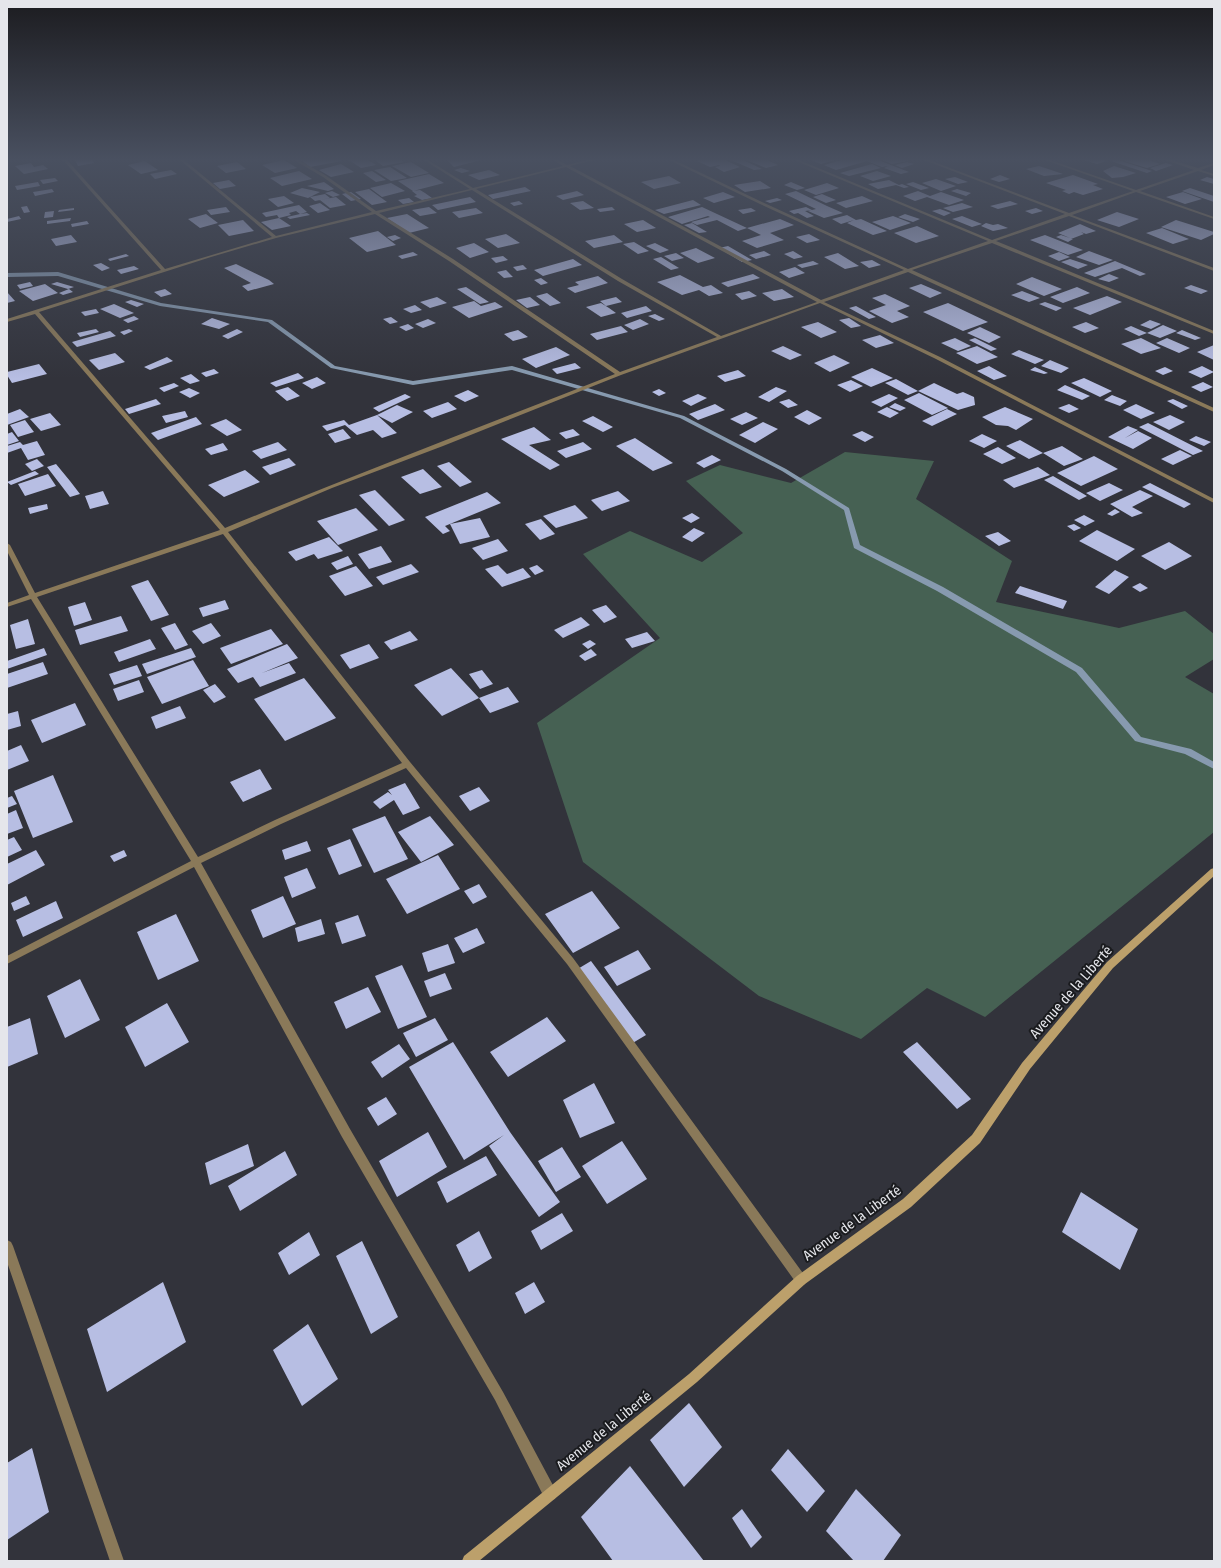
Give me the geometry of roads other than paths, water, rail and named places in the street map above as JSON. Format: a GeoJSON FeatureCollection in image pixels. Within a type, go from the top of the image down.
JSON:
{"type":"FeatureCollection","features":[{"type":"Feature","properties":{"kind":"street"},"geometry":{"type":"LineString","coordinates":[[130,233],[165,271]]}},
{"type":"Feature","properties":{"kind":"street"},"geometry":{"type":"LineString","coordinates":[[270,233],[275,237]]}},
{"type":"Feature","properties":{"kind":"street"},"geometry":{"type":"LineString","coordinates":[[7,321],[209,256],[292,233]]}},
{"type":"Feature","properties":{"kind":"street"},"geometry":{"type":"LineString","coordinates":[[407,233],[451,260],[619,374]]}},
{"type":"Feature","properties":{"kind":"street"},"geometry":{"type":"LineString","coordinates":[[547,233],[620,280],[720,337]]}},
{"type":"Feature","properties":{"kind":"street"},"geometry":{"type":"LineString","coordinates":[[692,233],[821,302],[938,358],[1214,501]]}},
{"type":"Feature","properties":{"kind":"street"},"geometry":{"type":"LineString","coordinates":[[827,233],[1214,410]]}},
{"type":"Feature","properties":{"kind":"street"},"geometry":{"type":"LineString","coordinates":[[973,233],[1214,332]]}},
{"type":"Feature","properties":{"kind":"street"},"geometry":{"type":"LineString","coordinates":[[7,605],[224,531],[330,487],[441,445],[619,374],[1015,233]]}},
{"type":"Feature","properties":{"kind":"street"},"geometry":{"type":"LineString","coordinates":[[1118,233],[1214,270]]}},
{"type":"Feature","properties":{"kind":"street"},"geometry":{"type":"LineString","coordinates":[[36,312],[224,531],[407,764],[570,961],[801,1280]]}},
{"type":"Feature","properties":{"kind":"street"},"geometry":{"type":"LineString","coordinates":[[7,545],[33,596],[196,862],[346,1133],[499,1396],[550,1494]]}},
{"type":"Feature","properties":{"kind":"street"},"geometry":{"type":"LineString","coordinates":[[7,960],[196,862],[278,822],[407,764]]}},
{"type":"Feature","properties":{"kind":"street","name":"Avenue de la Liberté"},"geometry":{"type":"LineString","coordinates":[[470,1561],[550,1494],[694,1378],[801,1280],[907,1203],[976,1139],[1026,1066],[1110,965],[1214,871]]}},
{"type":"Feature","properties":{"kind":"street"},"geometry":{"type":"LineString","coordinates":[[7,1246],[117,1561]]}},
{"type":"Feature","properties":{"kind":"waterway"},"geometry":{"type":"LineString","coordinates":[[7,275],[58,274],[160,304],[270,321],[333,367],[413,383],[512,368],[682,417],[784,470],[847,509],[857,546],[940,589],[1079,670],[1138,739],[1188,751],[1214,766]]}}]}
